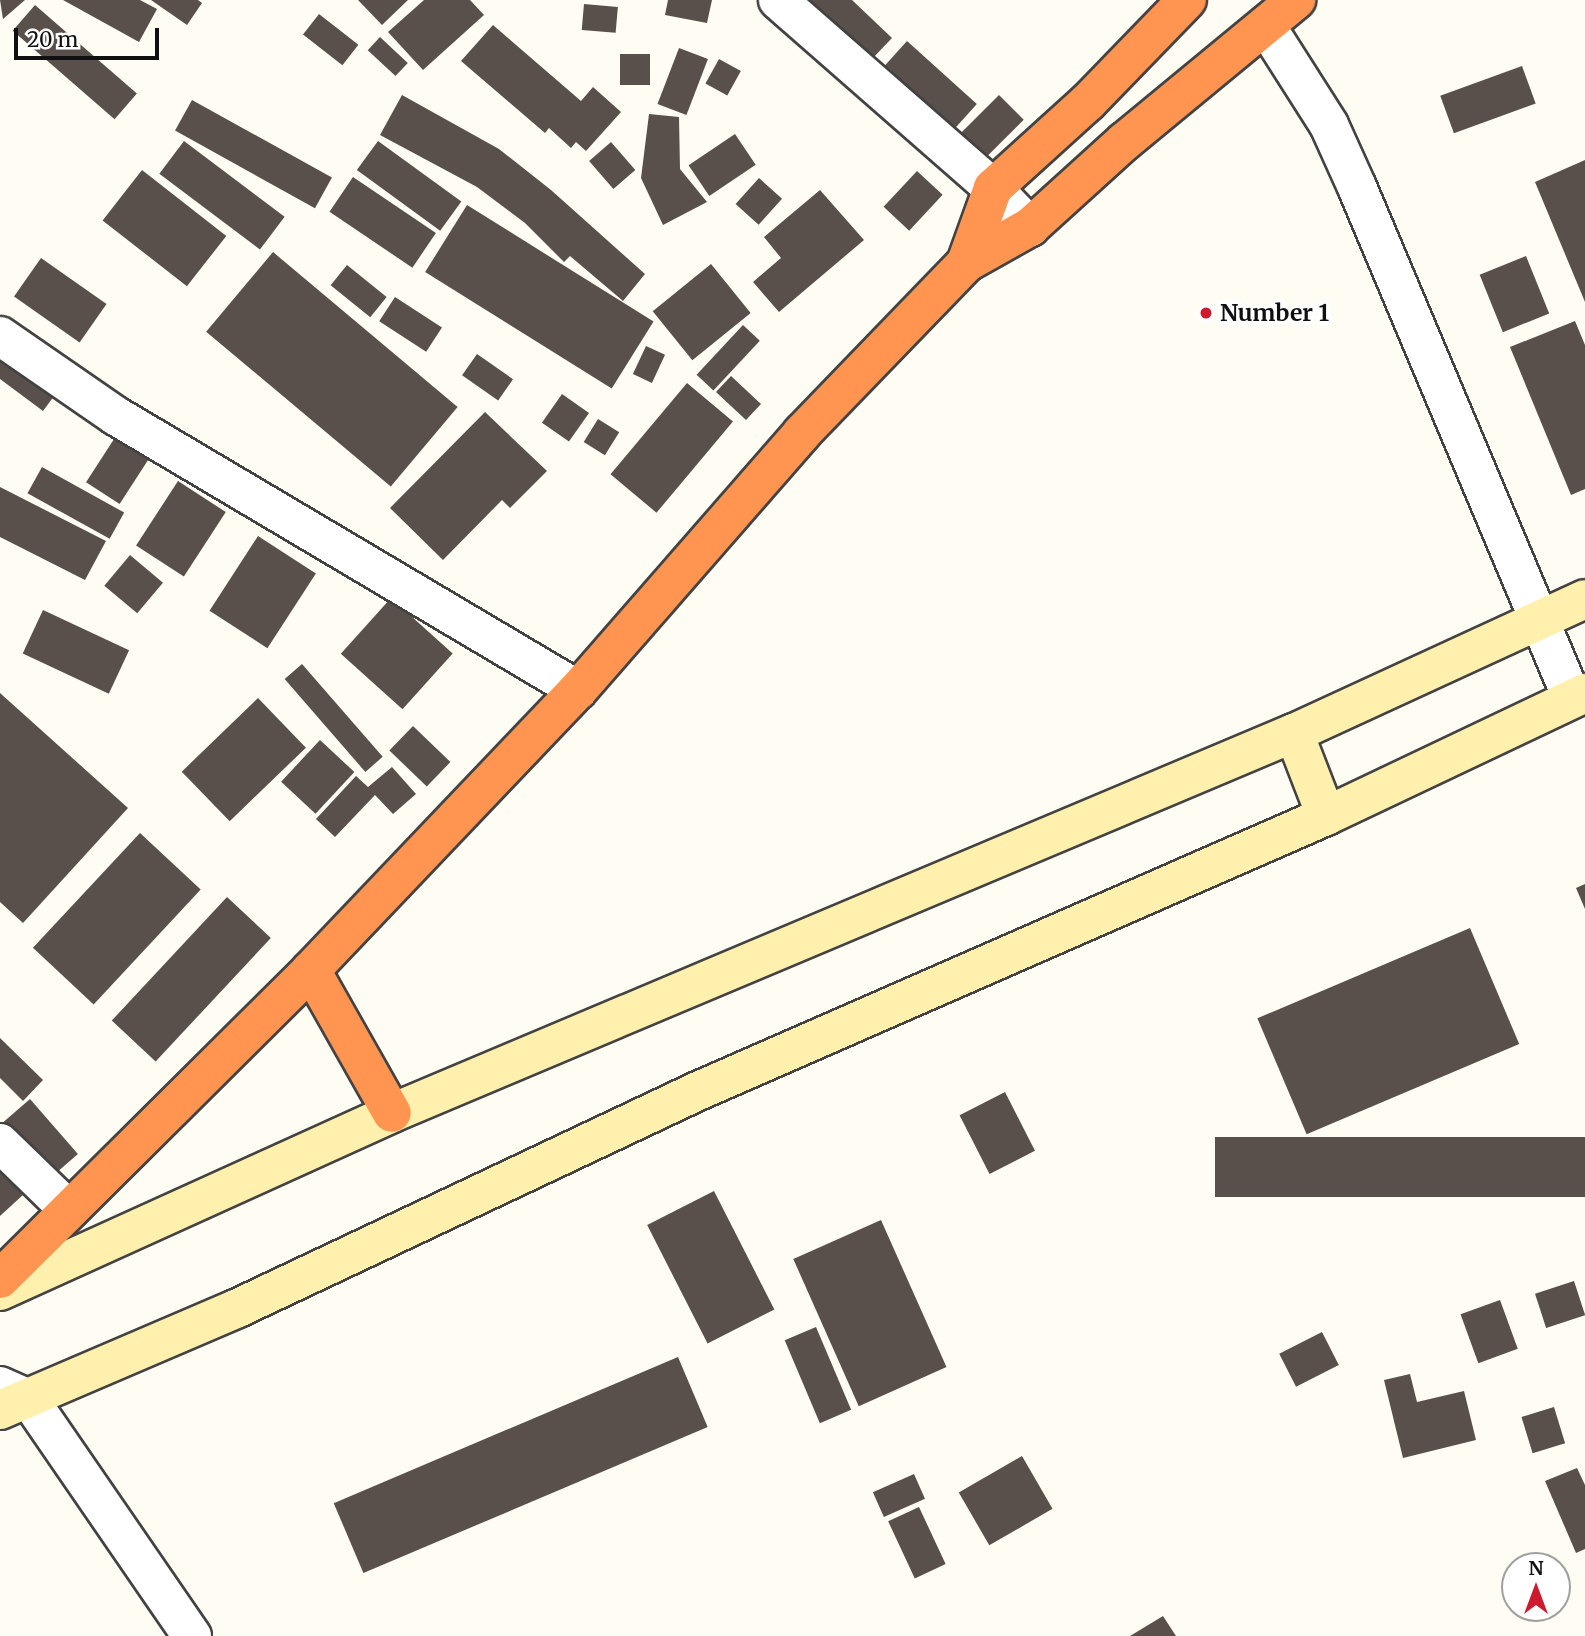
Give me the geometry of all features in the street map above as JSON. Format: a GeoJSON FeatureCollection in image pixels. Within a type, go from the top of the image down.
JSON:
{"type":"FeatureCollection","features":[{"type":"Feature","properties":{"kind":"highway"},"geometry":{"type":"LineString","coordinates":[[966,263],[993,188],[1087,102],[1186,0]]}},
{"type":"Feature","properties":{"kind":"highway"},"geometry":{"type":"LineString","coordinates":[[0,1279],[311,970],[578,690],[802,433],[966,263],[1030,227],[1125,141],[1296,0]]}},
{"type":"Feature","properties":{"kind":"highway"},"geometry":{"type":"LineString","coordinates":[[311,970],[392,1113]]}},
{"type":"Feature","properties":{"kind":"street"},"geometry":{"type":"LineString","coordinates":[[778,0],[993,188],[1030,227]]}},
{"type":"Feature","properties":{"kind":"street"},"geometry":{"type":"LineString","coordinates":[[192,1636],[10,1398],[238,1308],[698,1091],[1326,816],[1578,696],[1329,125],[1266,26]]}},
{"type":"Feature","properties":{"kind":"street"},"geometry":{"type":"LineString","coordinates":[[0,336],[116,416],[578,690]]}},
{"type":"Feature","properties":{"kind":"street"},"geometry":{"type":"LineString","coordinates":[[0,1291],[392,1113],[1294,733],[1585,599]]}},
{"type":"Feature","properties":{"kind":"street"},"geometry":{"type":"LineString","coordinates":[[1294,733],[1326,816]]}},
{"type":"Feature","properties":{"kind":"street"},"geometry":{"type":"LineString","coordinates":[[0,1143],[69,1210]]}},
{"type":"Feature","properties":{"kind":"building"},"geometry":{"type":"Polygon","coordinates":[[[0,0],[25,0],[3,19],[0,0]]]}},
{"type":"Feature","properties":{"kind":"building"},"geometry":{"type":"Polygon","coordinates":[[[63,0],[140,0],[157,9],[139,42],[63,0]]]}},
{"type":"Feature","properties":{"kind":"building"},"geometry":{"type":"Polygon","coordinates":[[[151,0],[198,0],[202,3],[187,25],[151,0]]]}},
{"type":"Feature","properties":{"kind":"building"},"geometry":{"type":"Polygon","coordinates":[[[358,0],[408,0],[382,25],[358,0]]]}},
{"type":"Feature","properties":{"kind":"building"},"geometry":{"type":"Polygon","coordinates":[[[424,0],[470,0],[484,15],[423,70],[388,32],[424,0]]]}},
{"type":"Feature","properties":{"kind":"building"},"geometry":{"type":"Polygon","coordinates":[[[668,0],[712,0],[707,23],[665,15],[668,0]]]}},
{"type":"Feature","properties":{"kind":"building"},"geometry":{"type":"Polygon","coordinates":[[[810,0],[852,0],[892,38],[872,59],[810,0]]]}},
{"type":"Feature","properties":{"kind":"building"},"geometry":{"type":"Polygon","coordinates":[[[584,4],[618,7],[616,33],[582,30],[584,4]]]}},
{"type":"Feature","properties":{"kind":"building"},"geometry":{"type":"Polygon","coordinates":[[[35,5],[137,94],[115,119],[13,31],[35,5]]]}},
{"type":"Feature","properties":{"kind":"building"},"geometry":{"type":"Polygon","coordinates":[[[319,14],[358,45],[342,65],[303,34],[319,14]]]}},
{"type":"Feature","properties":{"kind":"building"},"geometry":{"type":"Polygon","coordinates":[[[493,25],[581,101],[593,87],[621,112],[586,151],[576,142],[571,148],[549,128],[545,133],[461,61],[493,25]]]}},
{"type":"Feature","properties":{"kind":"building"},"geometry":{"type":"Polygon","coordinates":[[[380,37],[408,63],[396,76],[368,50],[380,37]]]}},
{"type":"Feature","properties":{"kind":"building"},"geometry":{"type":"Polygon","coordinates":[[[907,41],[977,104],[953,130],[884,67],[907,41]]]}},
{"type":"Feature","properties":{"kind":"building"},"geometry":{"type":"Polygon","coordinates":[[[679,48],[708,59],[686,115],[657,104],[679,48]]]}},
{"type":"Feature","properties":{"kind":"building"},"geometry":{"type":"Polygon","coordinates":[[[620,54],[650,54],[650,85],[620,85],[620,54]]]}},
{"type":"Feature","properties":{"kind":"building"},"geometry":{"type":"Polygon","coordinates":[[[719,59],[741,71],[727,96],[705,83],[719,59]]]}},
{"type":"Feature","properties":{"kind":"building"},"geometry":{"type":"Polygon","coordinates":[[[1522,66],[1536,104],[1454,133],[1440,96],[1522,66]]]}},
{"type":"Feature","properties":{"kind":"building"},"geometry":{"type":"Polygon","coordinates":[[[402,95],[499,149],[551,190],[645,274],[623,301],[570,256],[564,262],[525,223],[477,187],[380,135],[402,95]]]}},
{"type":"Feature","properties":{"kind":"building"},"geometry":{"type":"Polygon","coordinates":[[[999,95],[1024,120],[984,159],[959,135],[999,95]]]}},
{"type":"Feature","properties":{"kind":"building"},"geometry":{"type":"Polygon","coordinates":[[[192,100],[332,178],[315,208],[175,131],[192,100]]]}},
{"type":"Feature","properties":{"kind":"building"},"geometry":{"type":"Polygon","coordinates":[[[649,114],[679,117],[680,169],[707,202],[663,225],[641,178],[649,114]]]}},
{"type":"Feature","properties":{"kind":"building"},"geometry":{"type":"Polygon","coordinates":[[[735,134],[756,165],[709,196],[689,165],[735,134]]]}},
{"type":"Feature","properties":{"kind":"building"},"geometry":{"type":"Polygon","coordinates":[[[184,141],[285,217],[260,250],[159,174],[184,141]]]}},
{"type":"Feature","properties":{"kind":"building"},"geometry":{"type":"Polygon","coordinates":[[[378,141],[461,202],[440,231],[357,170],[378,141]]]}},
{"type":"Feature","properties":{"kind":"building"},"geometry":{"type":"Polygon","coordinates":[[[611,142],[635,170],[613,189],[589,161],[611,142]]]}},
{"type":"Feature","properties":{"kind":"building"},"geometry":{"type":"Polygon","coordinates":[[[1585,160],[1585,302],[1535,182],[1585,160]]]}},
{"type":"Feature","properties":{"kind":"building"},"geometry":{"type":"Polygon","coordinates":[[[142,170],[226,236],[187,286],[103,220],[142,170]]]}},
{"type":"Feature","properties":{"kind":"building"},"geometry":{"type":"Polygon","coordinates":[[[917,171],[943,195],[909,231],[884,207],[917,171]]]}},
{"type":"Feature","properties":{"kind":"building"},"geometry":{"type":"Polygon","coordinates":[[[353,177],[436,233],[412,268],[330,212],[353,177]]]}},
{"type":"Feature","properties":{"kind":"building"},"geometry":{"type":"Polygon","coordinates":[[[759,178],[782,199],[759,225],[736,204],[759,178]]]}},
{"type":"Feature","properties":{"kind":"building"},"geometry":{"type":"Polygon","coordinates":[[[820,190],[864,240],[779,312],[753,282],[781,258],[764,237],[820,190]]]}},
{"type":"Feature","properties":{"kind":"building"},"geometry":{"type":"Polygon","coordinates":[[[467,205],[654,322],[612,389],[425,272],[467,205]]]}},
{"type":"Feature","properties":{"kind":"building"},"geometry":{"type":"Polygon","coordinates":[[[273,252],[458,407],[391,487],[206,332],[273,252]]]}},
{"type":"Feature","properties":{"kind":"building"},"geometry":{"type":"Polygon","coordinates":[[[1526,256],[1549,313],[1503,332],[1480,275],[1526,256]]]}},
{"type":"Feature","properties":{"kind":"building"},"geometry":{"type":"Polygon","coordinates":[[[41,258],[107,304],[80,342],[14,297],[41,258]]]}},
{"type":"Feature","properties":{"kind":"building"},"geometry":{"type":"Polygon","coordinates":[[[711,264],[751,313],[692,360],[653,311],[711,264]]]}},
{"type":"Feature","properties":{"kind":"building"},"geometry":{"type":"Polygon","coordinates":[[[347,265],[387,297],[370,317],[331,285],[347,265]]]}},
{"type":"Feature","properties":{"kind":"building"},"geometry":{"type":"Polygon","coordinates":[[[395,297],[442,327],[426,352],[379,321],[395,297]]]}},
{"type":"Feature","properties":{"kind":"building"},"geometry":{"type":"Polygon","coordinates":[[[1575,321],[1585,345],[1585,489],[1571,495],[1510,347],[1575,321]]]}},
{"type":"Feature","properties":{"kind":"building"},"geometry":{"type":"Polygon","coordinates":[[[743,325],[760,341],[713,390],[697,375],[743,325]]]}},
{"type":"Feature","properties":{"kind":"building"},"geometry":{"type":"Polygon","coordinates":[[[0,345],[60,388],[43,411],[0,379],[0,345]]]}},
{"type":"Feature","properties":{"kind":"building"},"geometry":{"type":"Polygon","coordinates":[[[646,346],[665,355],[652,383],[633,374],[646,346]]]}},
{"type":"Feature","properties":{"kind":"building"},"geometry":{"type":"Polygon","coordinates":[[[477,354],[513,379],[498,401],[462,375],[477,354]]]}},
{"type":"Feature","properties":{"kind":"building"},"geometry":{"type":"Polygon","coordinates":[[[731,376],[761,404],[746,420],[716,392],[731,376]]]}},
{"type":"Feature","properties":{"kind":"building"},"geometry":{"type":"Polygon","coordinates":[[[687,383],[733,422],[656,513],[611,474],[687,383]]]}},
{"type":"Feature","properties":{"kind":"building"},"geometry":{"type":"Polygon","coordinates":[[[562,394],[589,413],[569,442],[542,423],[562,394]]]}},
{"type":"Feature","properties":{"kind":"building"},"geometry":{"type":"Polygon","coordinates":[[[485,412],[547,471],[510,508],[502,500],[443,560],[390,508],[485,412]]]}},
{"type":"Feature","properties":{"kind":"building"},"geometry":{"type":"Polygon","coordinates":[[[598,419],[619,432],[605,455],[584,442],[598,419]]]}},
{"type":"Feature","properties":{"kind":"building"},"geometry":{"type":"Polygon","coordinates":[[[116,436],[150,458],[120,504],[86,482],[116,436]]]}},
{"type":"Feature","properties":{"kind":"building"},"geometry":{"type":"Polygon","coordinates":[[[42,467],[124,513],[110,539],[27,493],[42,467]]]}},
{"type":"Feature","properties":{"kind":"building"},"geometry":{"type":"Polygon","coordinates":[[[178,481],[226,512],[184,577],[136,546],[178,481]]]}},
{"type":"Feature","properties":{"kind":"building"},"geometry":{"type":"Polygon","coordinates":[[[0,487],[106,541],[85,580],[0,537],[0,487]]]}},
{"type":"Feature","properties":{"kind":"building"},"geometry":{"type":"Polygon","coordinates":[[[258,536],[316,574],[267,648],[210,611],[258,536]]]}},
{"type":"Feature","properties":{"kind":"building"},"geometry":{"type":"Polygon","coordinates":[[[130,555],[163,583],[137,613],[104,586],[130,555]]]}},
{"type":"Feature","properties":{"kind":"building"},"geometry":{"type":"Polygon","coordinates":[[[391,598],[453,654],[402,709],[341,654],[391,598]]]}},
{"type":"Feature","properties":{"kind":"building"},"geometry":{"type":"Polygon","coordinates":[[[43,610],[129,650],[109,694],[23,654],[43,610]]]}},
{"type":"Feature","properties":{"kind":"building"},"geometry":{"type":"Polygon","coordinates":[[[302,664],[383,757],[365,772],[285,679],[302,664]]]}},
{"type":"Feature","properties":{"kind":"building"},"geometry":{"type":"Polygon","coordinates":[[[0,693],[128,808],[23,923],[0,902],[0,693]]]}},
{"type":"Feature","properties":{"kind":"building"},"geometry":{"type":"Polygon","coordinates":[[[258,698],[306,748],[230,821],[182,772],[258,698]]]}},
{"type":"Feature","properties":{"kind":"building"},"geometry":{"type":"Polygon","coordinates":[[[413,726],[450,762],[427,787],[389,750],[413,726]]]}},
{"type":"Feature","properties":{"kind":"building"},"geometry":{"type":"Polygon","coordinates":[[[320,740],[354,772],[315,814],[281,782],[320,740]]]}},
{"type":"Feature","properties":{"kind":"building"},"geometry":{"type":"Polygon","coordinates":[[[392,767],[416,794],[393,814],[375,795],[335,837],[316,819],[356,776],[368,787],[392,767]]]}},
{"type":"Feature","properties":{"kind":"building"},"geometry":{"type":"Polygon","coordinates":[[[140,833],[201,890],[94,1004],[33,948],[140,833]]]}},
{"type":"Feature","properties":{"kind":"building"},"geometry":{"type":"Polygon","coordinates":[[[1585,884],[1585,909],[1576,888],[1585,884]]]}},
{"type":"Feature","properties":{"kind":"building"},"geometry":{"type":"Polygon","coordinates":[[[227,897],[271,938],[156,1062],[112,1021],[227,897]]]}},
{"type":"Feature","properties":{"kind":"building"},"geometry":{"type":"Polygon","coordinates":[[[1470,928],[1519,1044],[1307,1134],[1257,1018],[1470,928]]]}},
{"type":"Feature","properties":{"kind":"building"},"geometry":{"type":"Polygon","coordinates":[[[0,1038],[43,1080],[23,1101],[0,1078],[0,1038]]]}},
{"type":"Feature","properties":{"kind":"building"},"geometry":{"type":"Polygon","coordinates":[[[1005,1092],[1035,1151],[990,1174],[960,1115],[1005,1092]]]}},
{"type":"Feature","properties":{"kind":"building"},"geometry":{"type":"Polygon","coordinates":[[[30,1099],[78,1154],[48,1180],[0,1125],[30,1099]]]}},
{"type":"Feature","properties":{"kind":"building"},"geometry":{"type":"Polygon","coordinates":[[[1215,1137],[1585,1137],[1585,1197],[1215,1197],[1215,1137]]]}},
{"type":"Feature","properties":{"kind":"building"},"geometry":{"type":"Polygon","coordinates":[[[0,1168],[24,1194],[0,1216],[0,1168]]]}},
{"type":"Feature","properties":{"kind":"building"},"geometry":{"type":"Polygon","coordinates":[[[714,1191],[774,1310],[708,1344],[647,1225],[714,1191]]]}},
{"type":"Feature","properties":{"kind":"building"},"geometry":{"type":"Polygon","coordinates":[[[881,1220],[946,1367],[859,1406],[793,1259],[881,1220]]]}},
{"type":"Feature","properties":{"kind":"building"},"geometry":{"type":"Polygon","coordinates":[[[1574,1281],[1585,1315],[1546,1328],[1535,1294],[1574,1281]]]}},
{"type":"Feature","properties":{"kind":"building"},"geometry":{"type":"Polygon","coordinates":[[[1500,1300],[1518,1349],[1478,1363],[1461,1314],[1500,1300]]]}},
{"type":"Feature","properties":{"kind":"building"},"geometry":{"type":"Polygon","coordinates":[[[816,1327],[851,1410],[820,1423],[785,1340],[816,1327]]]}},
{"type":"Feature","properties":{"kind":"building"},"geometry":{"type":"Polygon","coordinates":[[[1322,1332],[1339,1365],[1296,1387],[1279,1354],[1322,1332]]]}},
{"type":"Feature","properties":{"kind":"building"},"geometry":{"type":"Polygon","coordinates":[[[678,1357],[708,1427],[363,1573],[334,1503],[678,1357]]]}},
{"type":"Feature","properties":{"kind":"building"},"geometry":{"type":"Polygon","coordinates":[[[1410,1374],[1417,1402],[1464,1391],[1476,1440],[1403,1458],[1384,1380],[1410,1374]]]}},
{"type":"Feature","properties":{"kind":"building"},"geometry":{"type":"Polygon","coordinates":[[[1554,1407],[1565,1443],[1533,1453],[1521,1417],[1554,1407]]]}},
{"type":"Feature","properties":{"kind":"building"},"geometry":{"type":"Polygon","coordinates":[[[1022,1456],[1052,1509],[989,1545],[959,1492],[1022,1456]]]}},
{"type":"Feature","properties":{"kind":"building"},"geometry":{"type":"Polygon","coordinates":[[[1577,1468],[1585,1485],[1585,1549],[1576,1553],[1545,1481],[1577,1468]]]}},
{"type":"Feature","properties":{"kind":"building"},"geometry":{"type":"Polygon","coordinates":[[[914,1474],[925,1499],[884,1517],[873,1492],[914,1474]]]}},
{"type":"Feature","properties":{"kind":"building"},"geometry":{"type":"Polygon","coordinates":[[[919,1507],[946,1564],[915,1578],[888,1521],[919,1507]]]}},
{"type":"Feature","properties":{"kind":"building"},"geometry":{"type":"Polygon","coordinates":[[[1163,1616],[1176,1636],[1130,1636],[1163,1616]]]}},
{"type":"Feature","properties":{"kind":"place","name":"Number 1"},"geometry":{"type":"Point","coordinates":[1206,313]}}]}
